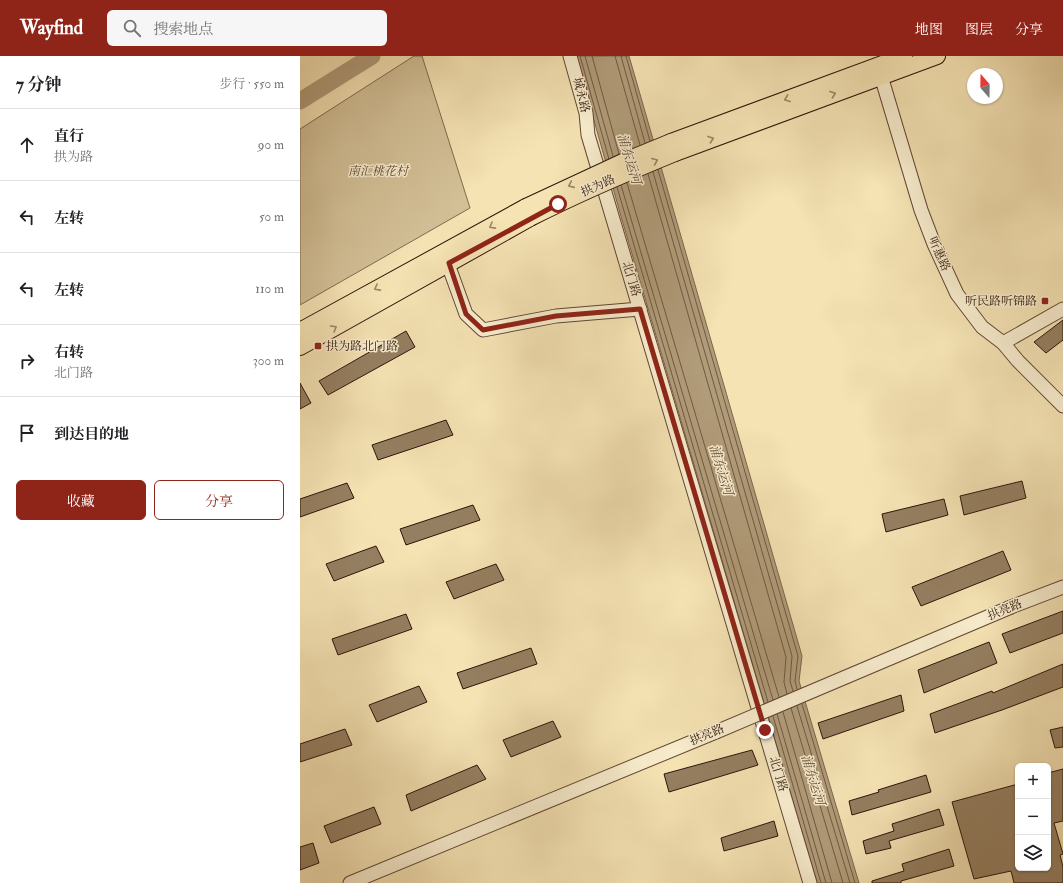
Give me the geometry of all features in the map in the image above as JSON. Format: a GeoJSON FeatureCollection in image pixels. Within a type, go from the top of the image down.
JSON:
{"type":"FeatureCollection","features":[{"type":"Feature","properties":{"kind":"main road","name":"拱为路"},"geometry":{"type":"LineString","coordinates":[[879,71],[904,56]]}},
{"type":"Feature","properties":{"kind":"main road","name":"拱为路"},"geometry":{"type":"LineString","coordinates":[[300,347],[446,258],[603,171],[673,147],[879,71],[937,56]]}},
{"type":"Feature","properties":{"kind":"main road","name":"拱为路"},"geometry":{"type":"LineString","coordinates":[[300,330],[350,302],[446,258]]}},
{"type":"Feature","properties":{"kind":"street","name":"城永路"},"geometry":{"type":"LineString","coordinates":[[570,56],[586,113],[588,135]]}},
{"type":"Feature","properties":{"kind":"street","name":"听惠路"},"geometry":{"type":"LineString","coordinates":[[879,71],[922,210],[934,244],[957,294],[982,327],[1003,343],[1018,361],[1063,406]]}},
{"type":"Feature","properties":{"kind":"street","name":"北门路"},"geometry":{"type":"LineString","coordinates":[[588,135],[810,883]]}},
{"type":"Feature","properties":{"kind":"street"},"geometry":{"type":"LineString","coordinates":[[446,258],[466,314],[483,330],[556,316],[640,309]]}},
{"type":"Feature","properties":{"kind":"street"},"geometry":{"type":"LineString","coordinates":[[1003,343],[1063,309]]}},
{"type":"Feature","properties":{"kind":"street","name":"拱亮路"},"geometry":{"type":"LineString","coordinates":[[350,883],[716,732],[1011,607],[1063,587]]}},
{"type":"Feature","properties":{"kind":"green space","name":"南汇桃花村"},"geometry":{"type":"Polygon","coordinates":[[[414,56],[422,56],[470,208],[300,305],[300,129],[414,56]]]}},
{"type":"Feature","properties":{"kind":"water","name":"浦东运河"},"geometry":{"type":"Polygon","coordinates":[[[576,56],[629,56],[802,656],[799,681],[859,883],[817,883],[620,213],[576,56]]]}},
{"type":"Feature","properties":{"kind":"building"},"geometry":{"type":"Polygon","coordinates":[[[1063,320],[1063,340],[1046,353],[1034,342],[1063,320]]]}},
{"type":"Feature","properties":{"kind":"building"},"geometry":{"type":"Polygon","coordinates":[[[406,331],[415,347],[328,395],[319,381],[406,331]]]}},
{"type":"Feature","properties":{"kind":"building"},"geometry":{"type":"Polygon","coordinates":[[[300,383],[311,403],[300,409],[300,383]]]}},
{"type":"Feature","properties":{"kind":"building"},"geometry":{"type":"Polygon","coordinates":[[[446,420],[453,435],[378,460],[372,445],[446,420]]]}},
{"type":"Feature","properties":{"kind":"building"},"geometry":{"type":"Polygon","coordinates":[[[1022,481],[1026,498],[964,515],[960,496],[1022,481]]]}},
{"type":"Feature","properties":{"kind":"building"},"geometry":{"type":"Polygon","coordinates":[[[347,483],[354,498],[300,517],[300,499],[347,483]]]}},
{"type":"Feature","properties":{"kind":"building"},"geometry":{"type":"Polygon","coordinates":[[[944,499],[948,515],[886,532],[882,514],[944,499]]]}},
{"type":"Feature","properties":{"kind":"building"},"geometry":{"type":"Polygon","coordinates":[[[473,505],[480,520],[406,545],[400,529],[473,505]]]}},
{"type":"Feature","properties":{"kind":"building"},"geometry":{"type":"Polygon","coordinates":[[[376,546],[384,562],[334,581],[326,564],[376,546]]]}},
{"type":"Feature","properties":{"kind":"building"},"geometry":{"type":"Polygon","coordinates":[[[1003,551],[1011,570],[921,606],[912,587],[1003,551]]]}},
{"type":"Feature","properties":{"kind":"building"},"geometry":{"type":"Polygon","coordinates":[[[496,564],[504,580],[454,599],[446,582],[496,564]]]}},
{"type":"Feature","properties":{"kind":"building"},"geometry":{"type":"Polygon","coordinates":[[[1063,611],[1063,633],[1010,653],[1002,634],[1063,611]]]}},
{"type":"Feature","properties":{"kind":"building"},"geometry":{"type":"Polygon","coordinates":[[[406,614],[412,629],[338,655],[332,639],[406,614]]]}},
{"type":"Feature","properties":{"kind":"building"},"geometry":{"type":"Polygon","coordinates":[[[989,642],[997,663],[924,693],[918,670],[989,642]]]}},
{"type":"Feature","properties":{"kind":"building"},"geometry":{"type":"Polygon","coordinates":[[[531,648],[537,664],[463,689],[457,673],[531,648]]]}},
{"type":"Feature","properties":{"kind":"building"},"geometry":{"type":"Polygon","coordinates":[[[1063,664],[1063,687],[935,733],[930,714],[992,691],[993,693],[1063,664]]]}},
{"type":"Feature","properties":{"kind":"building"},"geometry":{"type":"Polygon","coordinates":[[[419,686],[427,702],[377,722],[369,705],[419,686]]]}},
{"type":"Feature","properties":{"kind":"building"},"geometry":{"type":"Polygon","coordinates":[[[901,695],[904,711],[823,739],[818,723],[901,695]]]}},
{"type":"Feature","properties":{"kind":"building"},"geometry":{"type":"Polygon","coordinates":[[[553,721],[561,737],[511,757],[503,740],[553,721]]]}},
{"type":"Feature","properties":{"kind":"building"},"geometry":{"type":"Polygon","coordinates":[[[1063,727],[1063,747],[1055,748],[1050,730],[1063,727]]]}},
{"type":"Feature","properties":{"kind":"building"},"geometry":{"type":"Polygon","coordinates":[[[345,729],[352,745],[300,762],[300,744],[345,729]]]}},
{"type":"Feature","properties":{"kind":"building"},"geometry":{"type":"Polygon","coordinates":[[[752,750],[758,765],[669,792],[664,774],[752,750]]]}},
{"type":"Feature","properties":{"kind":"building"},"geometry":{"type":"Polygon","coordinates":[[[477,765],[486,779],[411,811],[406,795],[477,765]]]}},
{"type":"Feature","properties":{"kind":"building"},"geometry":{"type":"Polygon","coordinates":[[[1063,769],[1063,821],[1054,823],[1063,854],[1060,855],[1063,867],[1063,883],[1014,883],[1011,871],[974,879],[952,802],[1015,785],[1015,871],[1051,871],[1051,772],[1063,769]]]}},
{"type":"Feature","properties":{"kind":"building"},"geometry":{"type":"Polygon","coordinates":[[[926,775],[931,792],[852,815],[849,801],[926,775]]]}},
{"type":"Feature","properties":{"kind":"building"},"geometry":{"type":"Polygon","coordinates":[[[374,807],[381,824],[331,843],[324,826],[374,807]]]}},
{"type":"Feature","properties":{"kind":"building"},"geometry":{"type":"Polygon","coordinates":[[[939,809],[944,825],[889,841],[891,848],[866,854],[863,841],[894,831],[892,824],[939,809]]]}},
{"type":"Feature","properties":{"kind":"building"},"geometry":{"type":"Polygon","coordinates":[[[774,821],[778,836],[724,851],[721,838],[774,821]]]}},
{"type":"Feature","properties":{"kind":"building"},"geometry":{"type":"Polygon","coordinates":[[[313,843],[319,863],[300,870],[300,847],[313,843]]]}},
{"type":"Feature","properties":{"kind":"building"},"geometry":{"type":"Polygon","coordinates":[[[949,849],[954,866],[901,881],[901,883],[872,883],[872,881],[904,871],[902,864],[949,849]]]}},
{"type":"Feature","properties":{"kind":"waterway"},"geometry":{"type":"LineString","coordinates":[[300,101],[372,56]]}},
{"type":"Feature","properties":{"kind":"place","name":"听民路听锦路"},"geometry":{"type":"Point","coordinates":[1045,301]}},
{"type":"Feature","properties":{"kind":"place","name":"拱为路北门路"},"geometry":{"type":"Point","coordinates":[318,346]}},
{"type":"Feature","properties":{"kind":"route"},"geometry":{"type":"LineString","coordinates":[[558,204],[449,263],[466,314],[483,330],[556,316],[640,309],[765,730]]}}]}
